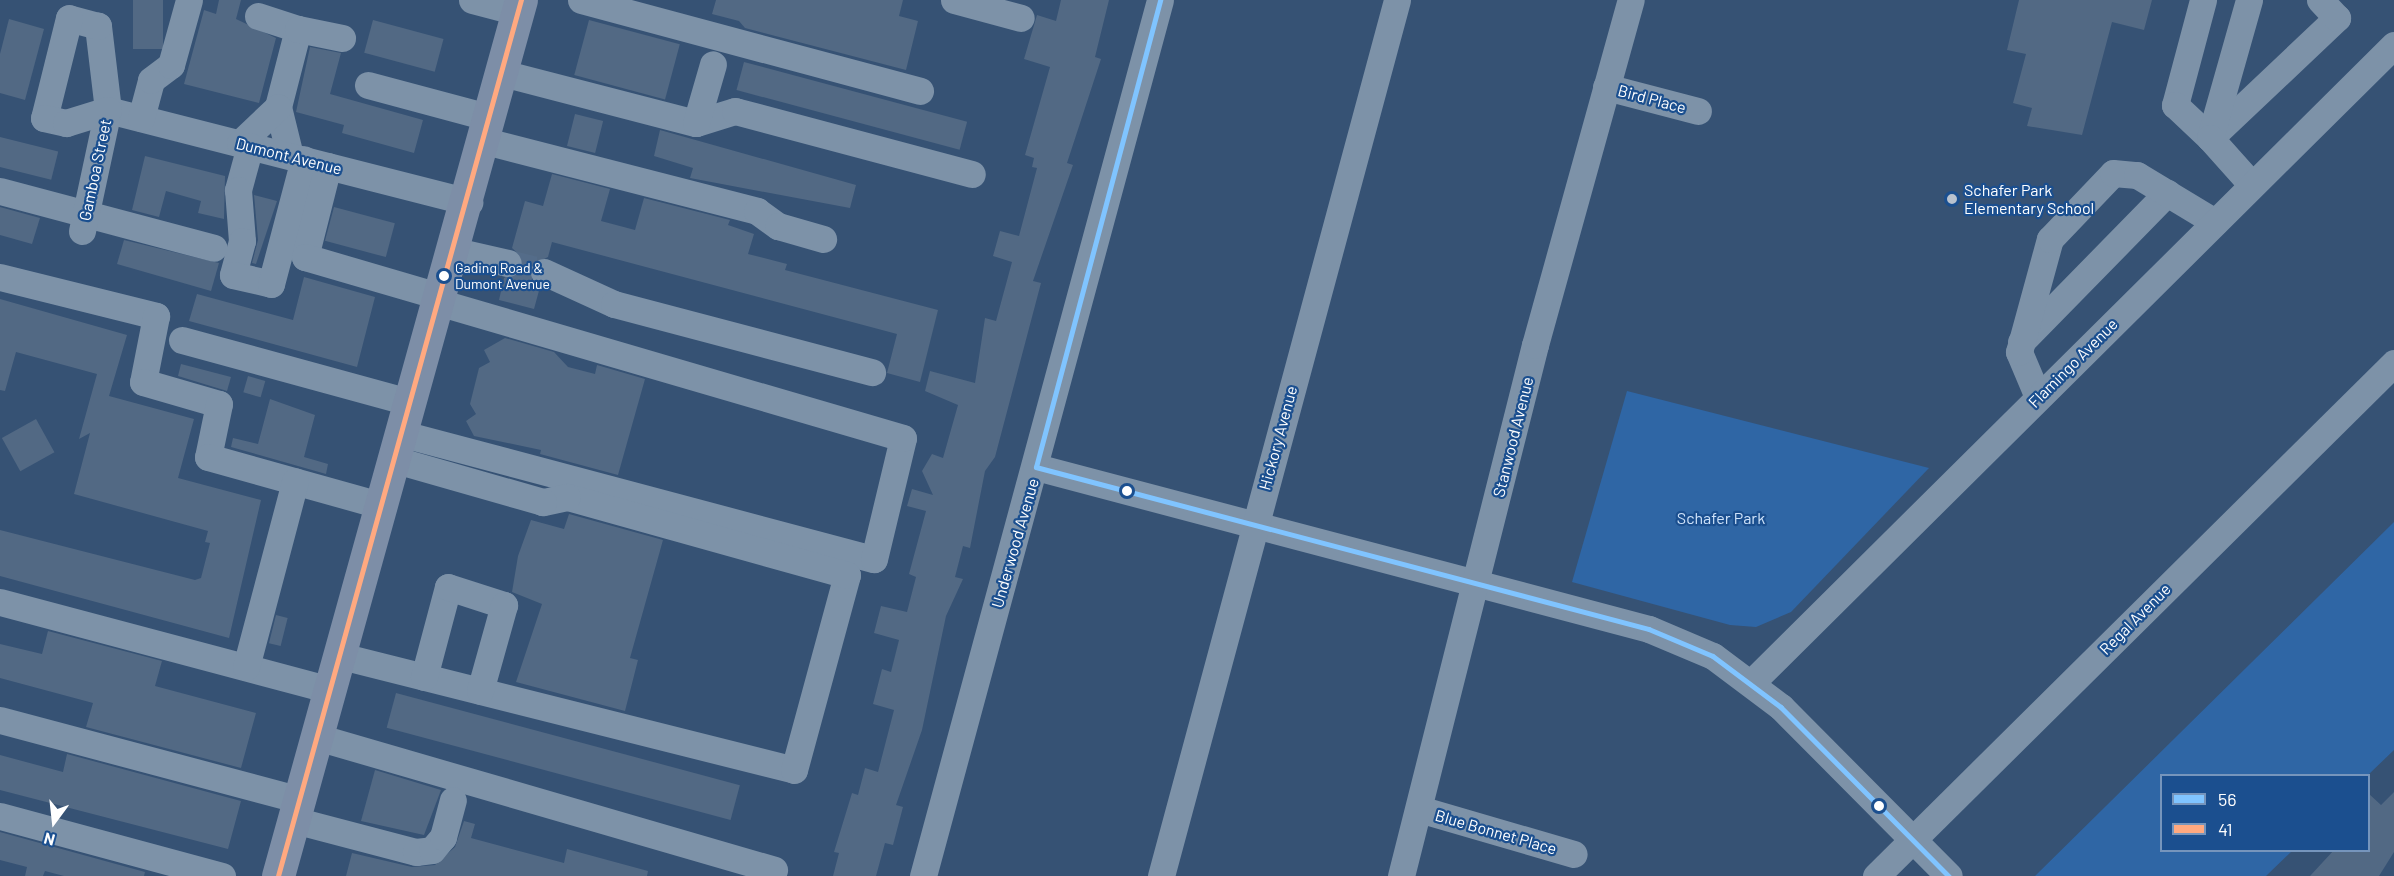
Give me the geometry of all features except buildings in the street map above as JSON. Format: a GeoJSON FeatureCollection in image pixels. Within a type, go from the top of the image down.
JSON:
{"type":"FeatureCollection","features":[{"type":"Feature","properties":{"kind":"main road"},"geometry":{"type":"LineString","coordinates":[[278,876],[442,300],[520,6]]}},
{"type":"Feature","properties":{"kind":"street"},"geometry":{"type":"LineString","coordinates":[[141,118],[151,80],[171,65],[189,0]]}},
{"type":"Feature","properties":{"kind":"street"},"geometry":{"type":"LineString","coordinates":[[472,0],[520,6]]}},
{"type":"Feature","properties":{"kind":"street"},"geometry":{"type":"LineString","coordinates":[[581,0],[920,91]]}},
{"type":"Feature","properties":{"kind":"street"},"geometry":{"type":"LineString","coordinates":[[954,0],[1021,18]]}},
{"type":"Feature","properties":{"kind":"street","name":"Underwood Avenue"},"geometry":{"type":"LineString","coordinates":[[923,876],[1036,466],[1160,0]]}},
{"type":"Feature","properties":{"kind":"street","name":"Hickory Avenue"},"geometry":{"type":"LineString","coordinates":[[1161,876],[1397,0]]}},
{"type":"Feature","properties":{"kind":"street","name":"Stanwood Avenue"},"geometry":{"type":"LineString","coordinates":[[1401,876],[1606,87],[1631,0]]}},
{"type":"Feature","properties":{"kind":"street"},"geometry":{"type":"LineString","coordinates":[[2203,0],[2175,105],[2210,138],[2252,185]]}},
{"type":"Feature","properties":{"kind":"street"},"geometry":{"type":"LineString","coordinates":[[2210,138],[2249,0]]}},
{"type":"Feature","properties":{"kind":"street"},"geometry":{"type":"LineString","coordinates":[[2210,138],[2337,18],[2320,0]]}},
{"type":"Feature","properties":{"kind":"street"},"geometry":{"type":"LineString","coordinates":[[258,16],[342,38]]}},
{"type":"Feature","properties":{"kind":"street"},"geometry":{"type":"LineString","coordinates":[[298,28],[278,107],[245,144],[238,190],[242,241],[233,275],[271,284],[307,160]]}},
{"type":"Feature","properties":{"kind":"street","name":"Flamingo Avenue"},"geometry":{"type":"LineString","coordinates":[[1753,681],[2394,45]]}},
{"type":"Feature","properties":{"kind":"street"},"geometry":{"type":"LineString","coordinates":[[696,123],[713,64]]}},
{"type":"Feature","properties":{"kind":"street"},"geometry":{"type":"LineString","coordinates":[[502,73],[696,123],[735,111],[972,174]]}},
{"type":"Feature","properties":{"kind":"street"},"geometry":{"type":"LineString","coordinates":[[368,85],[488,129],[757,211],[778,226],[823,239]]}},
{"type":"Feature","properties":{"kind":"street","name":"Bird Place"},"geometry":{"type":"LineString","coordinates":[[1606,87],[1698,111]]}},
{"type":"Feature","properties":{"kind":"street"},"geometry":{"type":"LineString","coordinates":[[278,107],[307,160],[305,257],[718,384],[903,438],[874,559],[683,508],[400,447]]}},
{"type":"Feature","properties":{"kind":"street","name":"Dumont Avenue"},"geometry":{"type":"LineString","coordinates":[[108,110],[469,202]]}},
{"type":"Feature","properties":{"kind":"street","name":"Gamboa Street"},"geometry":{"type":"LineString","coordinates":[[84,222],[108,110]]}},
{"type":"Feature","properties":{"kind":"street"},"geometry":{"type":"LineString","coordinates":[[2038,397],[2019,352],[2050,239],[2113,173],[2137,175],[2215,222]]}},
{"type":"Feature","properties":{"kind":"street"},"geometry":{"type":"LineString","coordinates":[[0,191],[84,222],[214,248]]}},
{"type":"Feature","properties":{"kind":"street"},"geometry":{"type":"LineString","coordinates":[[2021,342],[2167,193]]}},
{"type":"Feature","properties":{"kind":"street"},"geometry":{"type":"LineString","coordinates":[[455,251],[508,264]]}},
{"type":"Feature","properties":{"kind":"street"},"geometry":{"type":"LineString","coordinates":[[544,272],[614,304],[872,372]]}},
{"type":"Feature","properties":{"kind":"street"},"geometry":{"type":"LineString","coordinates":[[0,277],[156,316],[143,382],[219,404],[208,457],[383,506]]}},
{"type":"Feature","properties":{"kind":"street"},"geometry":{"type":"LineString","coordinates":[[182,340],[412,403]]}},
{"type":"Feature","properties":{"kind":"street","name":"Regal Avenue"},"geometry":{"type":"LineString","coordinates":[[1876,876],[2394,363]]}},
{"type":"Feature","properties":{"kind":"street"},"geometry":{"type":"LineString","coordinates":[[341,656],[794,770],[847,575],[567,497],[543,502],[400,447]]}},
{"type":"Feature","properties":{"kind":"street"},"geometry":{"type":"LineString","coordinates":[[1036,466],[1665,634],[1753,681],[1949,876]]}},
{"type":"Feature","properties":{"kind":"street"},"geometry":{"type":"LineString","coordinates":[[246,667],[295,481]]}},
{"type":"Feature","properties":{"kind":"street"},"geometry":{"type":"LineString","coordinates":[[424,677],[448,587],[504,605],[480,691]]}},
{"type":"Feature","properties":{"kind":"street"},"geometry":{"type":"LineString","coordinates":[[0,602],[331,690]]}},
{"type":"Feature","properties":{"kind":"street"},"geometry":{"type":"LineString","coordinates":[[0,720],[424,851],[443,837],[453,800]]}},
{"type":"Feature","properties":{"kind":"street"},"geometry":{"type":"LineString","coordinates":[[318,737],[774,870]]}},
{"type":"Feature","properties":{"kind":"street","name":"Blue Bonnet Place"},"geometry":{"type":"LineString","coordinates":[[1419,809],[1574,854]]}},
{"type":"Feature","properties":{"kind":"street"},"geometry":{"type":"LineString","coordinates":[[0,816],[222,876]]}},
{"type":"Feature","properties":{"kind":"green space","name":"Schafer Park"},"geometry":{"type":"Polygon","coordinates":[[[1627,391],[1929,468],[1791,612],[1756,627],[1730,625],[1572,582],[1627,391]]]}},
{"type":"Feature","properties":{"kind":"green space"},"geometry":{"type":"Polygon","coordinates":[[[2394,522],[2394,750],[2369,774],[2160,774],[2160,852],[2291,852],[2266,876],[2035,876],[2394,522]]]}},
{"type":"Feature","properties":{"kind":"tunnel"},"geometry":{"type":"LineString","coordinates":[[508,263],[544,272]]}},
{"type":"Feature","properties":{"kind":"transit line","name":"41"},"geometry":{"type":"LineString","coordinates":[[278,876],[521,0]]}},
{"type":"Feature","properties":{"kind":"transit line","name":"56"},"geometry":{"type":"LineString","coordinates":[[1036,467],[1160,0]]}},
{"type":"Feature","properties":{"kind":"transit line","name":"56"},"geometry":{"type":"LineString","coordinates":[[1036,467],[1649,629],[1713,656],[1781,707],[1949,876]]}},
{"type":"Feature","properties":{"kind":"place","name":"Schafer Park Elementary School"},"geometry":{"type":"Point","coordinates":[1952,199]}},
{"type":"Feature","properties":{"kind":"place","name":"Gading Road & Dumont Avenue"},"geometry":{"type":"Point","coordinates":[444,276]}}]}
